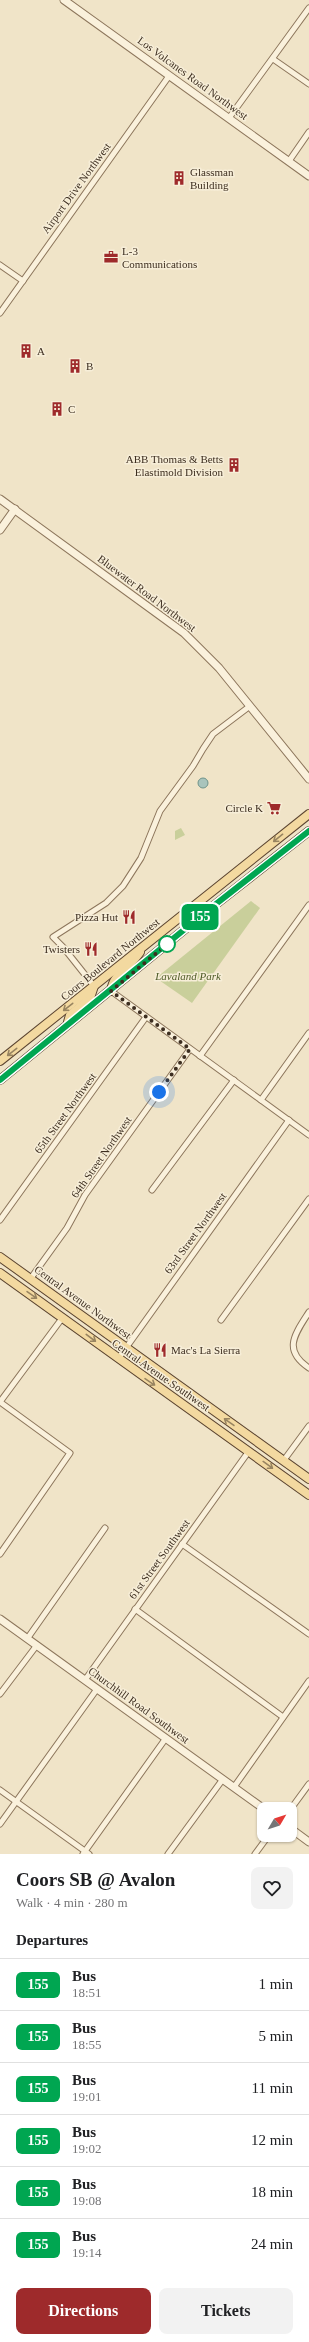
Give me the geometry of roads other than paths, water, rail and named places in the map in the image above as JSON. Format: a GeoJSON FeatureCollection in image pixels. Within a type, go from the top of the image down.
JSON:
{"type":"FeatureCollection","features":[{"type":"Feature","properties":{"kind":"main road","name":"Coors Boulevard Northwest"},"geometry":{"type":"LineString","coordinates":[[0,1061],[309,814]]}},
{"type":"Feature","properties":{"kind":"main road"},"geometry":{"type":"LineString","coordinates":[[0,1080],[67,1024],[111,991],[207,911],[309,831]]}},
{"type":"Feature","properties":{"kind":"main road"},"geometry":{"type":"LineString","coordinates":[[111,991],[112,984],[117,976],[133,962],[142,948]]}},
{"type":"Feature","properties":{"kind":"main road"},"geometry":{"type":"LineString","coordinates":[[67,1024],[70,1015],[90,998],[94,986]]}},
{"type":"Feature","properties":{"kind":"main road","name":"Central Avenue Northwest"},"geometry":{"type":"LineString","coordinates":[[0,1257],[127,1347],[191,1396],[309,1478]]}},
{"type":"Feature","properties":{"kind":"main road","name":"Central Avenue Southwest"},"geometry":{"type":"LineString","coordinates":[[0,1273],[309,1495]]}},
{"type":"Feature","properties":{"kind":"street","name":"Los Volcanes Road Northwest"},"geometry":{"type":"LineString","coordinates":[[64,0],[134,48],[169,76],[309,176]]}},
{"type":"Feature","properties":{"kind":"street"},"geometry":{"type":"LineString","coordinates":[[229,118],[309,8]]}},
{"type":"Feature","properties":{"kind":"street"},"geometry":{"type":"LineString","coordinates":[[273,59],[309,84]]}},
{"type":"Feature","properties":{"kind":"street","name":"Airport Drive Northwest"},"geometry":{"type":"LineString","coordinates":[[0,313],[169,76]]}},
{"type":"Feature","properties":{"kind":"street"},"geometry":{"type":"LineString","coordinates":[[288,161],[309,132]]}},
{"type":"Feature","properties":{"kind":"street"},"geometry":{"type":"LineString","coordinates":[[0,265],[23,281]]}},
{"type":"Feature","properties":{"kind":"street","name":"Bluewater Road Northwest"},"geometry":{"type":"LineString","coordinates":[[0,498],[169,620],[204,652],[309,779]]}},
{"type":"Feature","properties":{"kind":"street"},"geometry":{"type":"LineString","coordinates":[[0,530],[15,509]]}},
{"type":"Feature","properties":{"kind":"street"},"geometry":{"type":"LineString","coordinates":[[94,986],[63,947],[53,937],[106,904],[123,886],[141,858],[160,811],[193,766],[206,744],[222,726],[250,706]]}},
{"type":"Feature","properties":{"kind":"street"},"geometry":{"type":"LineString","coordinates":[[200,1056],[309,905]]}},
{"type":"Feature","properties":{"kind":"street"},"geometry":{"type":"LineString","coordinates":[[111,991],[146,1018],[309,1135]]}},
{"type":"Feature","properties":{"kind":"street","name":"65th Street Northwest"},"geometry":{"type":"LineString","coordinates":[[0,1220],[146,1018]]}},
{"type":"Feature","properties":{"kind":"street"},"geometry":{"type":"LineString","coordinates":[[261,1100],[309,1034]]}},
{"type":"Feature","properties":{"kind":"street","name":"64th Street Northwest"},"geometry":{"type":"LineString","coordinates":[[31,1278],[67,1228],[85,1195],[190,1049]]}},
{"type":"Feature","properties":{"kind":"street"},"geometry":{"type":"LineString","coordinates":[[152,1190],[234,1080]]}},
{"type":"Feature","properties":{"kind":"street","name":"63rd Street Northwest"},"geometry":{"type":"LineString","coordinates":[[118,1359],[289,1120]]}},
{"type":"Feature","properties":{"kind":"street"},"geometry":{"type":"LineString","coordinates":[[221,1320],[309,1199]]}},
{"type":"Feature","properties":{"kind":"street"},"geometry":{"type":"LineString","coordinates":[[309,1312],[296,1333],[292,1349],[297,1359],[309,1368]]}},
{"type":"Feature","properties":{"kind":"street"},"geometry":{"type":"LineString","coordinates":[[0,1554],[70,1454],[0,1402],[63,1317]]}},
{"type":"Feature","properties":{"kind":"street"},"geometry":{"type":"LineString","coordinates":[[284,1460],[309,1426]]}},
{"type":"Feature","properties":{"kind":"street","name":"61st Street Southwest"},"geometry":{"type":"LineString","coordinates":[[85,1680],[249,1451]]}},
{"type":"Feature","properties":{"kind":"street"},"geometry":{"type":"LineString","coordinates":[[27,1639],[106,1528]]}},
{"type":"Feature","properties":{"kind":"street"},"geometry":{"type":"LineString","coordinates":[[182,1544],[309,1634]]}},
{"type":"Feature","properties":{"kind":"street"},"geometry":{"type":"LineString","coordinates":[[135,1609],[283,1717]]}},
{"type":"Feature","properties":{"kind":"street","name":"Churchhill Road Southwest"},"geometry":{"type":"LineString","coordinates":[[0,1619],[257,1804]]}},
{"type":"Feature","properties":{"kind":"street"},"geometry":{"type":"LineString","coordinates":[[0,1694],[37,1645]]}},
{"type":"Feature","properties":{"kind":"street"},"geometry":{"type":"LineString","coordinates":[[234,1788],[309,1681]]}},
{"type":"Feature","properties":{"kind":"street"},"geometry":{"type":"LineString","coordinates":[[0,1824],[97,1688]]}},
{"type":"Feature","properties":{"kind":"street"},"geometry":{"type":"LineString","coordinates":[[0,1790],[86,1853],[166,1738]]}},
{"type":"Feature","properties":{"kind":"street"},"geometry":{"type":"LineString","coordinates":[[168,1854],[223,1779]]}},
{"type":"Feature","properties":{"kind":"street"},"geometry":{"type":"LineString","coordinates":[[296,1802],[309,1784]]}},
{"type":"Feature","properties":{"kind":"street"},"geometry":{"type":"LineString","coordinates":[[297,1833],[309,1842]]}},
{"type":"Feature","properties":{"kind":"street"},"geometry":{"type":"LineString","coordinates":[[255,1854],[264,1842]]}},
{"type":"Feature","properties":{"kind":"water"},"geometry":{"type":"Polygon","coordinates":[[[201,778],[205,778],[207,779],[207,787],[201,788],[198,785],[198,781],[201,778]]]}},
{"type":"Feature","properties":{"kind":"place","name":"Glassman Building"},"geometry":{"type":"Point","coordinates":[179,178]}},
{"type":"Feature","properties":{"kind":"place","name":"L-3 Communications"},"geometry":{"type":"Point","coordinates":[111,257]}},
{"type":"Feature","properties":{"kind":"place","name":"A"},"geometry":{"type":"Point","coordinates":[26,351]}},
{"type":"Feature","properties":{"kind":"place","name":"B"},"geometry":{"type":"Point","coordinates":[75,366]}},
{"type":"Feature","properties":{"kind":"place","name":"C"},"geometry":{"type":"Point","coordinates":[57,409]}},
{"type":"Feature","properties":{"kind":"place","name":"ABB Thomas & Betts Elastimold Division"},"geometry":{"type":"Point","coordinates":[234,465]}},
{"type":"Feature","properties":{"kind":"place","name":"Circle K"},"geometry":{"type":"Point","coordinates":[274,808]}},
{"type":"Feature","properties":{"kind":"place","name":"Pizza Hut"},"geometry":{"type":"Point","coordinates":[129,917]}},
{"type":"Feature","properties":{"kind":"place","name":"Twisters"},"geometry":{"type":"Point","coordinates":[91,949]}},
{"type":"Feature","properties":{"kind":"place","name":"Mac's La Sierra"},"geometry":{"type":"Point","coordinates":[160,1350]}},
{"type":"Feature","properties":{"kind":"park label","name":"Lavaland Park"},"geometry":{"type":"Point","coordinates":[188,976]}}]}
